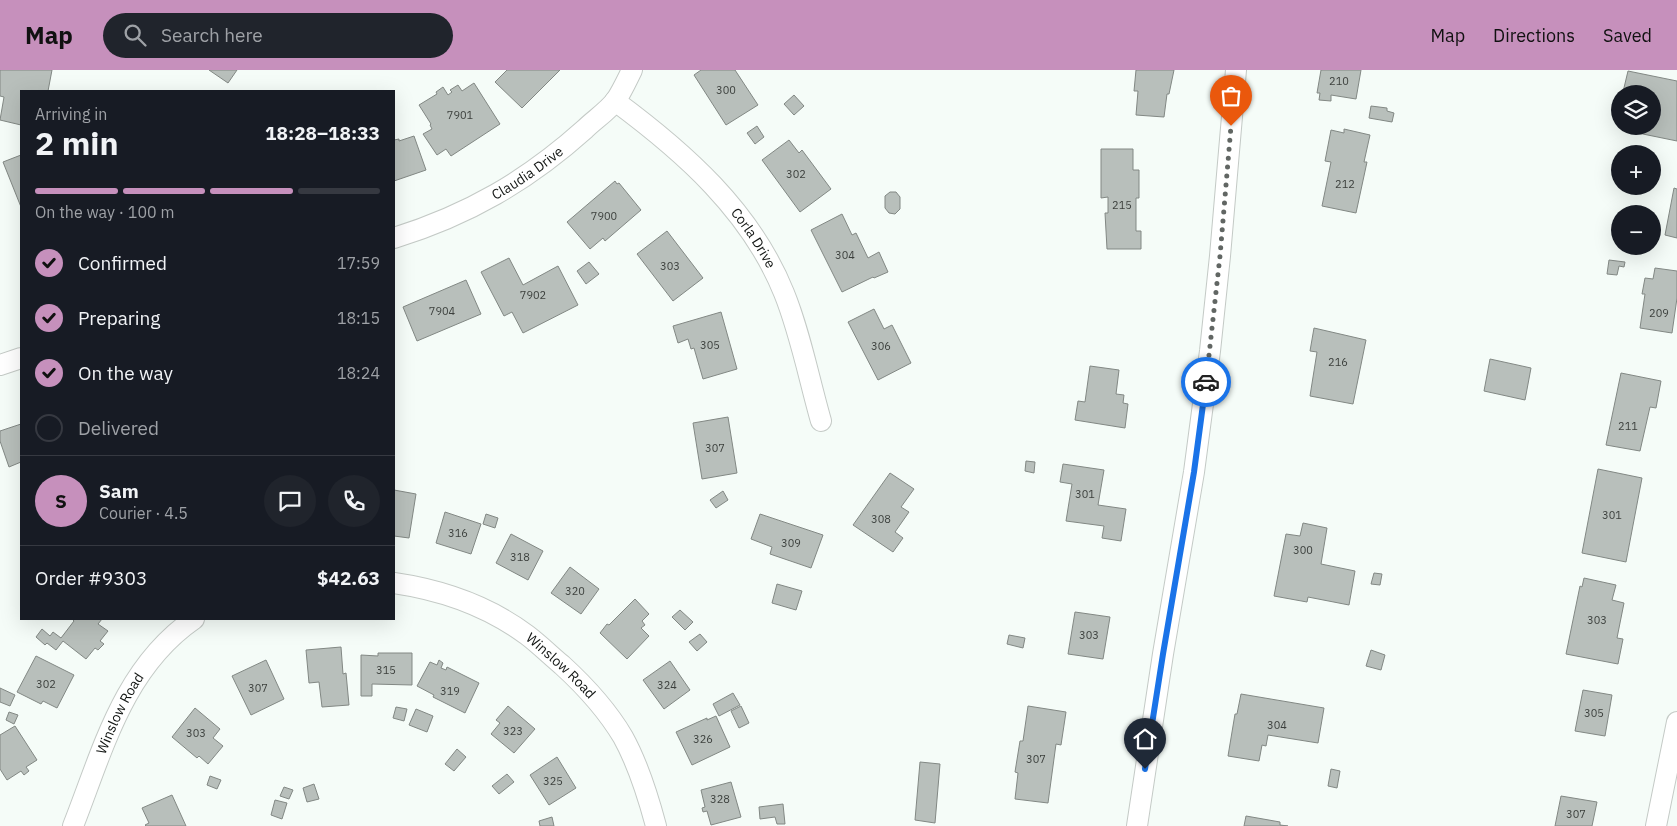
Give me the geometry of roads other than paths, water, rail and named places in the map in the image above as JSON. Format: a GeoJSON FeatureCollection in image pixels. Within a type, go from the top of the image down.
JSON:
{"type":"FeatureCollection","features":[{"type":"Feature","properties":{"kind":"street","name":"Claudia Drive"},"geometry":{"type":"LineString","coordinates":[[395,238],[438,223],[470,208],[514,184],[548,160],[615,101],[632,70]]}},
{"type":"Feature","properties":{"kind":"street"},"geometry":{"type":"LineString","coordinates":[[1136,826],[1194,472],[1218,275],[1236,70]]}},
{"type":"Feature","properties":{"kind":"street","name":"Corla Drive"},"geometry":{"type":"LineString","coordinates":[[615,101],[655,130],[696,167],[742,218],[757,241],[771,264],[785,294],[821,421]]}},
{"type":"Feature","properties":{"kind":"street"},"geometry":{"type":"LineString","coordinates":[[0,365],[20,358]]}},
{"type":"Feature","properties":{"kind":"street","name":"Winslow Road"},"geometry":{"type":"LineString","coordinates":[[395,583],[446,594],[499,616],[528,635],[575,677],[600,705],[623,738],[638,770],[656,826]]}},
{"type":"Feature","properties":{"kind":"street","name":"Winslow Road"},"geometry":{"type":"LineString","coordinates":[[73,826],[117,713],[130,689],[156,651],[193,620]]}},
{"type":"Feature","properties":{"kind":"street"},"geometry":{"type":"LineString","coordinates":[[1656,826],[1677,722]]}}]}
